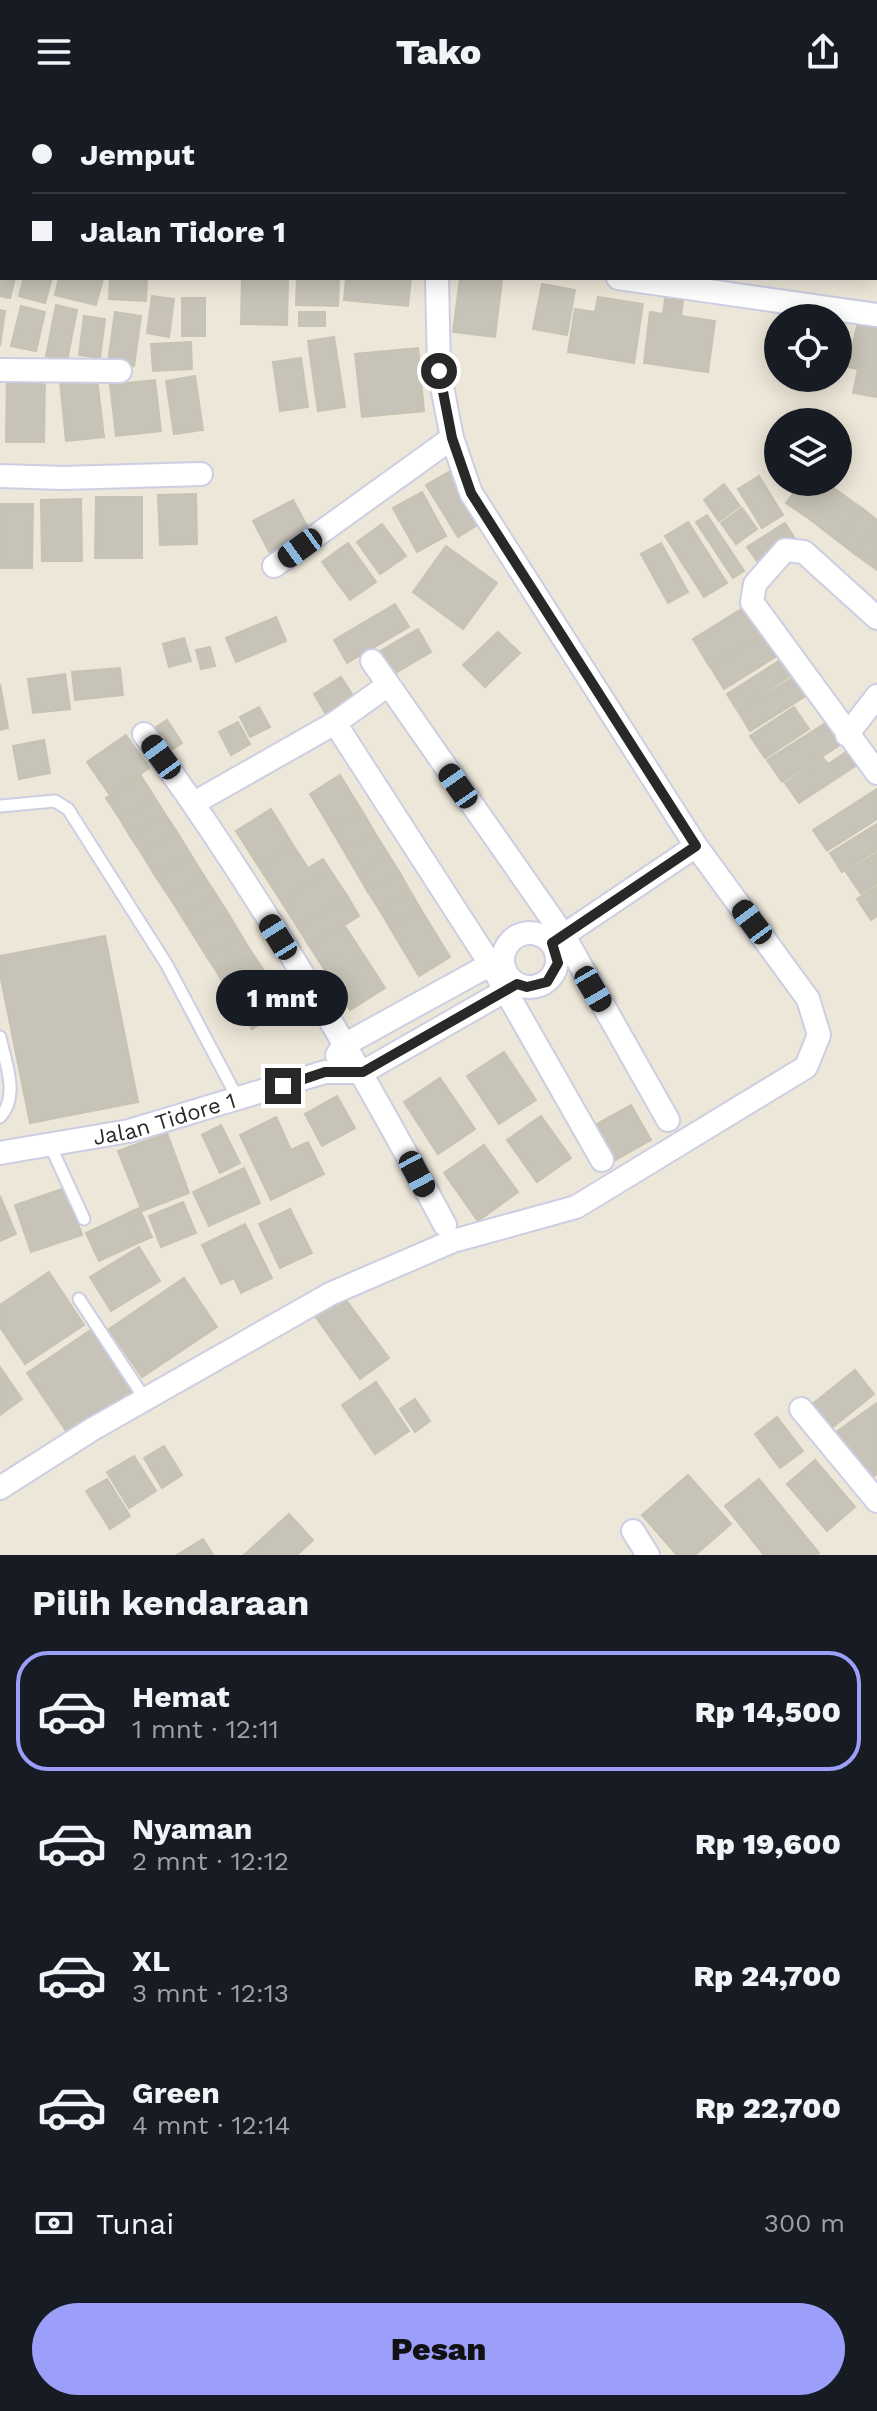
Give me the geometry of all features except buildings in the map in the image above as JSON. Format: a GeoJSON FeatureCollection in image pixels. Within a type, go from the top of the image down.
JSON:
{"type":"FeatureCollection","features":[{"type":"Feature","properties":{"kind":"street"},"geometry":{"type":"LineString","coordinates":[[0,1488],[145,1399],[330,1294],[453,1241],[576,1207],[806,1067],[819,1035],[808,999],[696,846],[471,493],[452,438],[439,371],[437,280]]}},
{"type":"Feature","properties":{"kind":"street"},"geometry":{"type":"LineString","coordinates":[[632,280],[877,315]]}},
{"type":"Feature","properties":{"kind":"street"},"geometry":{"type":"LineString","coordinates":[[0,370],[120,371]]}},
{"type":"Feature","properties":{"kind":"street"},"geometry":{"type":"LineString","coordinates":[[274,566],[452,438]]}},
{"type":"Feature","properties":{"kind":"street"},"geometry":{"type":"LineString","coordinates":[[0,476],[63,478],[201,474]]}},
{"type":"Feature","properties":{"kind":"street"},"geometry":{"type":"LineString","coordinates":[[877,618],[804,552],[795,550],[785,550],[752,592],[752,602],[877,773]]}},
{"type":"Feature","properties":{"kind":"street"},"geometry":{"type":"LineString","coordinates":[[372,661],[558,940],[668,1120]]}},
{"type":"Feature","properties":{"kind":"street"},"geometry":{"type":"LineString","coordinates":[[194,803],[335,723],[388,685]]}},
{"type":"Feature","properties":{"kind":"street"},"geometry":{"type":"LineString","coordinates":[[847,735],[877,696]]}},
{"type":"Feature","properties":{"kind":"street"},"geometry":{"type":"LineString","coordinates":[[335,723],[497,962],[602,1160]]}},
{"type":"Feature","properties":{"kind":"street"},"geometry":{"type":"LineString","coordinates":[[144,734],[194,803],[363,1072],[445,1225]]}},
{"type":"Feature","properties":{"kind":"street"},"geometry":{"type":"LineString","coordinates":[[558,940],[696,846]]}},
{"type":"Feature","properties":{"kind":"street"},"geometry":{"type":"LineString","coordinates":[[325,1072],[344,1045],[497,962],[512,938],[522,933],[558,940]]}},
{"type":"Feature","properties":{"kind":"street"},"geometry":{"type":"LineString","coordinates":[[363,1072],[511,987],[537,986],[554,974],[558,940]]}},
{"type":"Feature","properties":{"kind":"street","name":"Jalan Tidore 1"},"geometry":{"type":"LineString","coordinates":[[0,1153],[129,1131],[325,1072],[363,1072]]}},
{"type":"Feature","properties":{"kind":"street"},"geometry":{"type":"LineString","coordinates":[[801,1409],[877,1501]]}},
{"type":"Feature","properties":{"kind":"street"},"geometry":{"type":"LineString","coordinates":[[633,1531],[648,1555]]}},
{"type":"Feature","properties":{"kind":"lane"},"geometry":{"type":"LineString","coordinates":[[0,806],[35,800],[55,801],[68,809],[167,965],[239,1099]]}},
{"type":"Feature","properties":{"kind":"lane"},"geometry":{"type":"LineString","coordinates":[[0,1037],[11,1096],[8,1108],[0,1117]]}},
{"type":"Feature","properties":{"kind":"lane"},"geometry":{"type":"LineString","coordinates":[[50,1145],[84,1219]]}},
{"type":"Feature","properties":{"kind":"lane"},"geometry":{"type":"LineString","coordinates":[[79,1299],[145,1399]]}},
{"type":"Feature","properties":{"kind":"route"},"geometry":{"type":"LineString","coordinates":[[283,1086],[325,1072],[363,1072],[517,984],[527,987],[547,982],[558,963],[552,943],[696,846],[471,493],[452,438],[439,371]]}}]}
